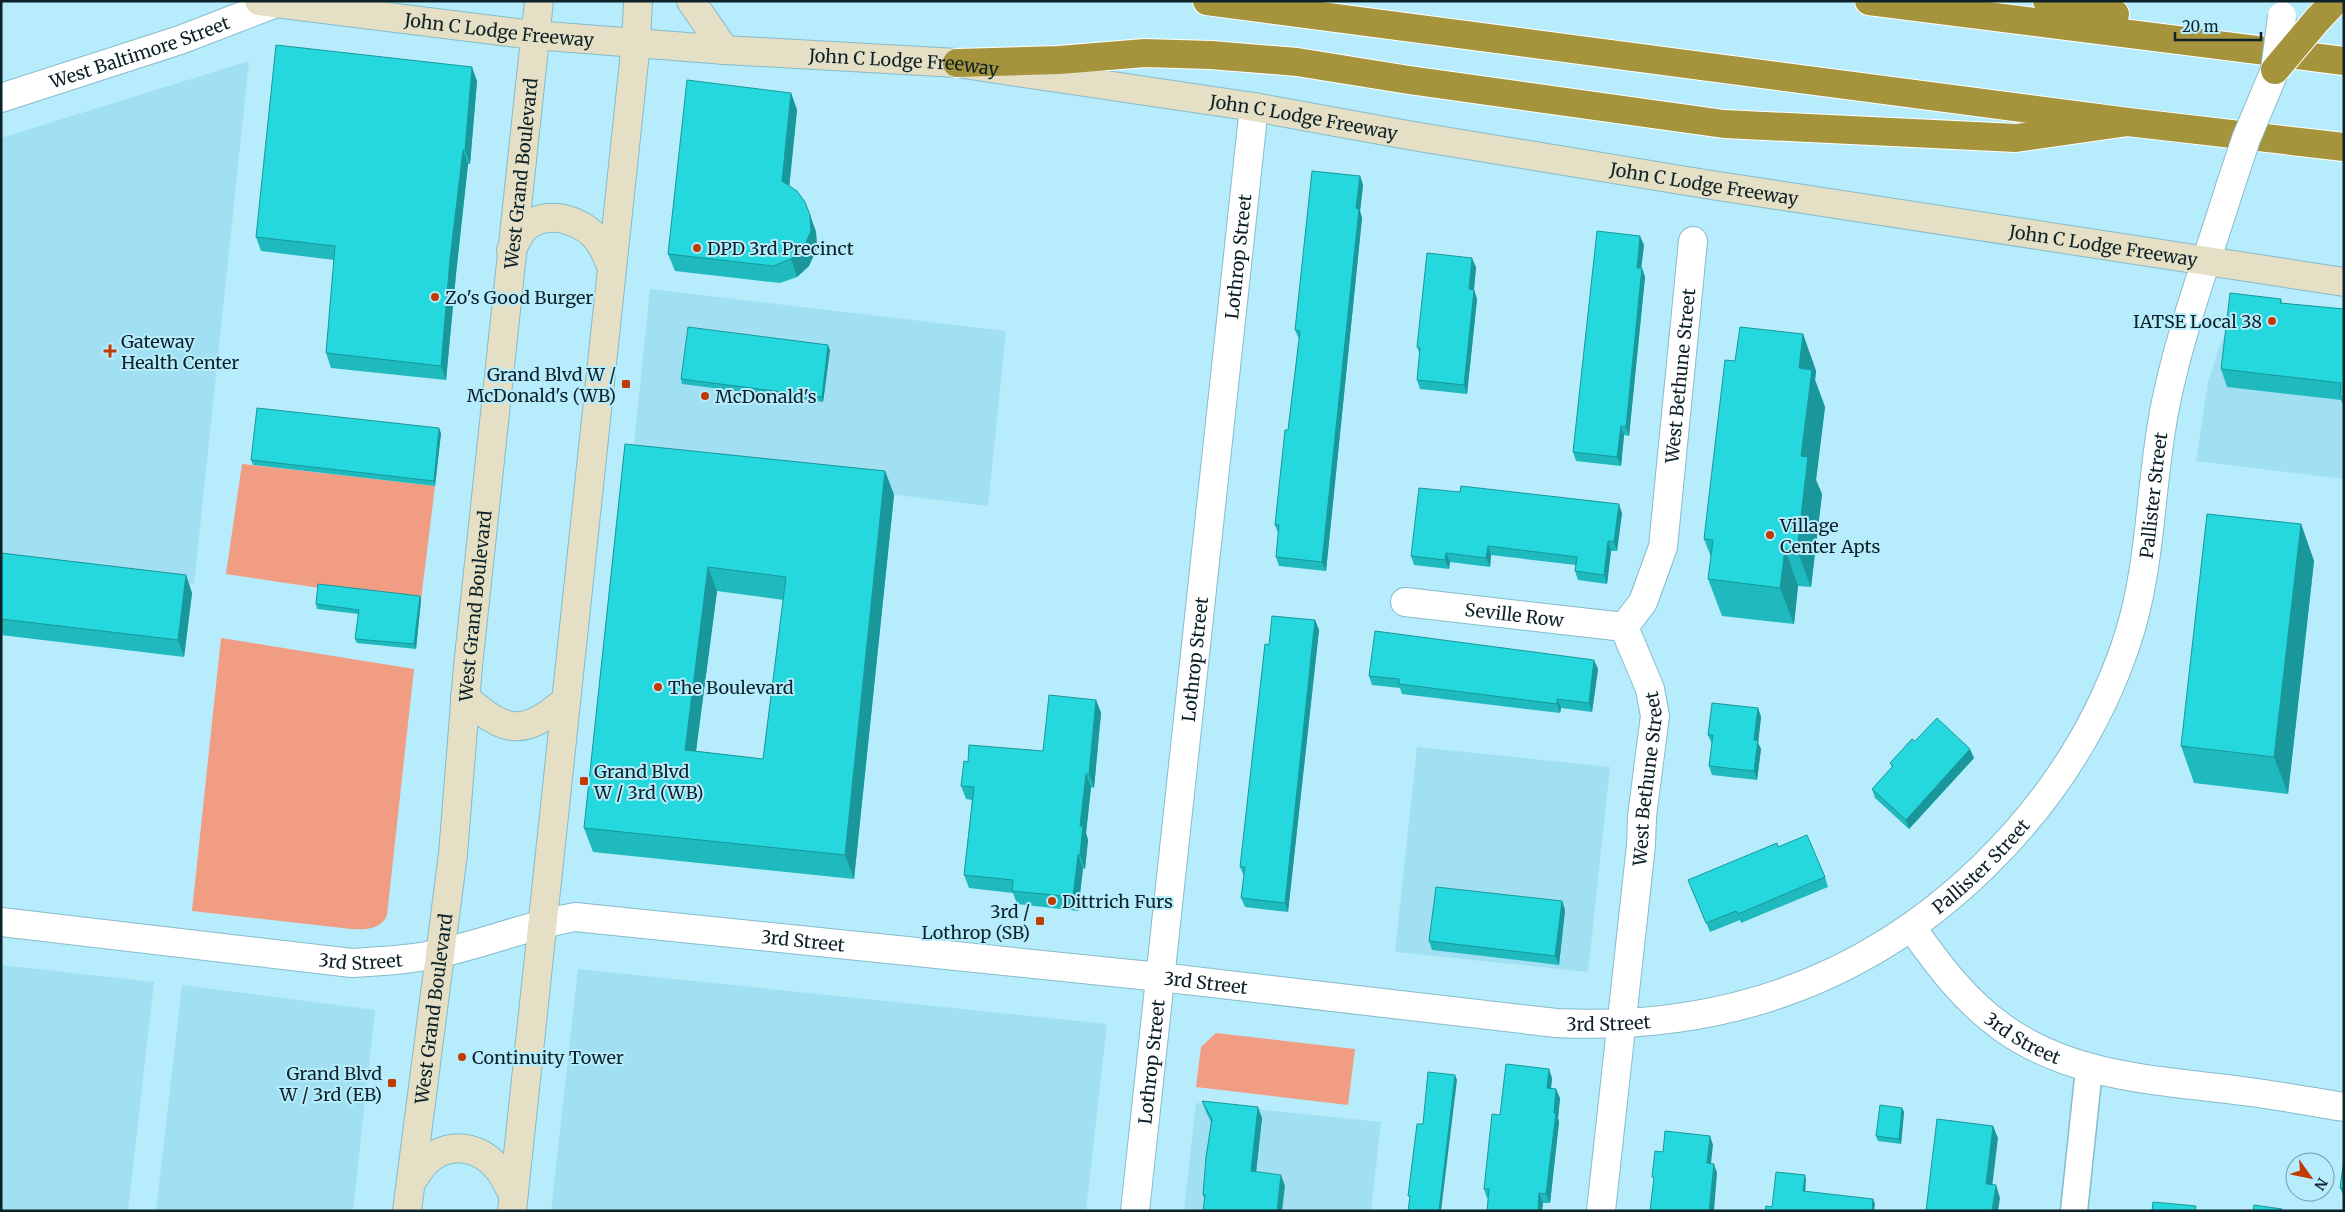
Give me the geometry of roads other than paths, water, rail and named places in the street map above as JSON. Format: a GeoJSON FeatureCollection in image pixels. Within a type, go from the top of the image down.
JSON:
{"type":"FeatureCollection","features":[{"type":"Feature","properties":{"kind":"highway"},"geometry":{"type":"LineString","coordinates":[[1207,1],[2128,122],[2344,147]]}},
{"type":"Feature","properties":{"kind":"highway"},"geometry":{"type":"LineString","coordinates":[[1869,1],[2344,61]]}},
{"type":"Feature","properties":{"kind":"highway"},"geometry":{"type":"LineString","coordinates":[[2047,1],[2344,52]]}},
{"type":"Feature","properties":{"kind":"highway"},"geometry":{"type":"LineString","coordinates":[[2275,70],[2326,11]]}},
{"type":"Feature","properties":{"kind":"highway"},"geometry":{"type":"LineString","coordinates":[[957,62],[1058,60],[1145,53],[1210,55],[1297,62],[1409,80],[1743,125],[2016,138],[2128,122]]}},
{"type":"Feature","properties":{"kind":"main road","name":"West Grand Boulevard"},"geometry":{"type":"LineString","coordinates":[[407,1211],[454,854],[465,696],[538,1]]}},
{"type":"Feature","properties":{"kind":"main road"},"geometry":{"type":"LineString","coordinates":[[512,1203],[636,43],[638,1]]}},
{"type":"Feature","properties":{"kind":"main road"},"geometry":{"type":"LineString","coordinates":[[691,1],[725,50]]}},
{"type":"Feature","properties":{"kind":"main road","name":"John C Lodge Freeway"},"geometry":{"type":"LineString","coordinates":[[268,2],[534,35],[725,50],[957,62],[1254,107],[1481,147],[2344,282]]}},
{"type":"Feature","properties":{"kind":"main road"},"geometry":{"type":"LineString","coordinates":[[511,250],[526,227],[543,218],[555,217],[570,221],[587,229],[600,242],[612,268]]}},
{"type":"Feature","properties":{"kind":"main road"},"geometry":{"type":"LineString","coordinates":[[465,696],[486,716],[509,727],[526,726],[547,717],[566,700]]}},
{"type":"Feature","properties":{"kind":"main road"},"geometry":{"type":"LineString","coordinates":[[411,1182],[426,1162],[440,1153],[452,1148],[470,1148],[485,1156],[500,1171],[512,1203]]}},
{"type":"Feature","properties":{"kind":"street","name":"West Baltimore Street"},"geometry":{"type":"LineString","coordinates":[[1,98],[180,40],[268,2]]}},
{"type":"Feature","properties":{"kind":"street","name":"Pallister Street"},"geometry":{"type":"LineString","coordinates":[[1912,928],[1933,912],[2005,846],[2045,799],[2080,746],[2107,695],[2126,645],[2140,594],[2166,402],[2178,354],[2246,139],[2275,70],[2285,9]]}},
{"type":"Feature","properties":{"kind":"street","name":"Lothrop Street"},"geometry":{"type":"LineString","coordinates":[[1135,1211],[1254,107]]}},
{"type":"Feature","properties":{"kind":"street","name":"West Bethune Street"},"geometry":{"type":"LineString","coordinates":[[1601,1211],[1641,846],[1642,816],[1655,716],[1650,689],[1624,627],[1643,602],[1663,547],[1693,240]]}},
{"type":"Feature","properties":{"kind":"street","name":"Seville Row"},"geometry":{"type":"LineString","coordinates":[[1405,602],[1624,627]]}},
{"type":"Feature","properties":{"kind":"street","name":"3rd Street"},"geometry":{"type":"LineString","coordinates":[[1,922],[352,962],[394,961],[441,953],[542,923],[575,917],[1160,977],[1556,1023],[1620,1024],[1696,1015],[1735,1007],[1782,993],[1858,960],[1912,928],[1948,978],[1963,994],[2003,1028],[2043,1050],[2089,1069],[2147,1080],[2250,1092],[2344,1107]]}},
{"type":"Feature","properties":{"kind":"street"},"geometry":{"type":"LineString","coordinates":[[2074,1211],[2089,1069]]}},
{"type":"Feature","properties":{"kind":"place","name":"DPD 3rd Precinct"},"geometry":{"type":"Point","coordinates":[697,248]}},
{"type":"Feature","properties":{"kind":"place","name":"Zo's Good Burger"},"geometry":{"type":"Point","coordinates":[435,297]}},
{"type":"Feature","properties":{"kind":"place","name":"IATSE Local 38"},"geometry":{"type":"Point","coordinates":[2272,321]}},
{"type":"Feature","properties":{"kind":"place","name":"Gateway Health Center"},"geometry":{"type":"Point","coordinates":[110,351]}},
{"type":"Feature","properties":{"kind":"place","name":"Grand Blvd W / McDonald's (WB)"},"geometry":{"type":"Point","coordinates":[626,384]}},
{"type":"Feature","properties":{"kind":"place","name":"McDonald's"},"geometry":{"type":"Point","coordinates":[705,396]}},
{"type":"Feature","properties":{"kind":"place","name":"Village Center Apts"},"geometry":{"type":"Point","coordinates":[1770,535]}},
{"type":"Feature","properties":{"kind":"place","name":"The Boulevard"},"geometry":{"type":"Point","coordinates":[658,687]}},
{"type":"Feature","properties":{"kind":"place","name":"Grand Blvd W / 3rd (WB)"},"geometry":{"type":"Point","coordinates":[584,781]}},
{"type":"Feature","properties":{"kind":"place","name":"Dittrich Furs"},"geometry":{"type":"Point","coordinates":[1052,901]}},
{"type":"Feature","properties":{"kind":"place","name":"3rd / Lothrop (SB)"},"geometry":{"type":"Point","coordinates":[1040,921]}},
{"type":"Feature","properties":{"kind":"place","name":"Continuity Tower"},"geometry":{"type":"Point","coordinates":[462,1057]}},
{"type":"Feature","properties":{"kind":"place","name":"Grand Blvd W / 3rd (EB)"},"geometry":{"type":"Point","coordinates":[392,1083]}}]}
